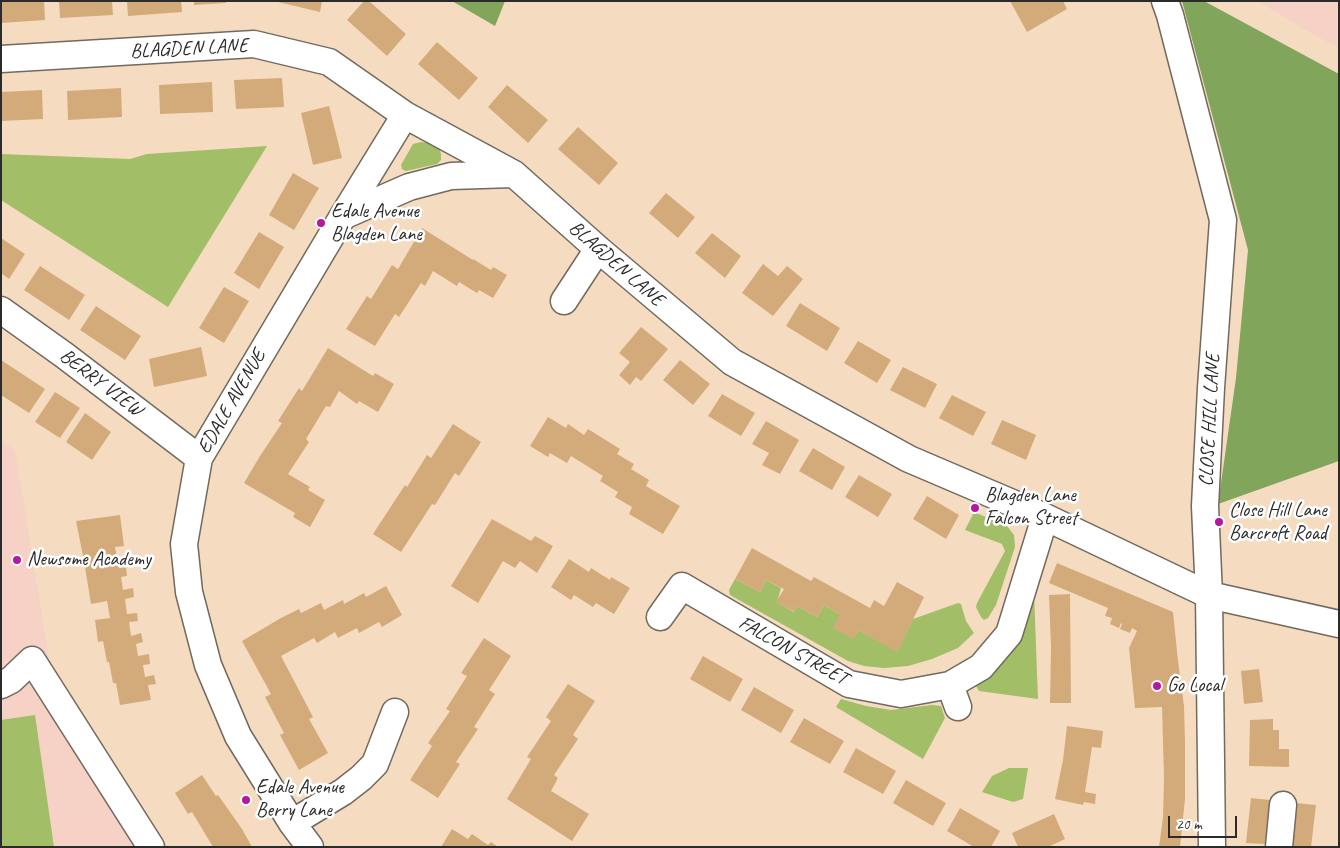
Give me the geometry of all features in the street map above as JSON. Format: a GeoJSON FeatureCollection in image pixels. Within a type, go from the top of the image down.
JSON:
{"type":"FeatureCollection","features":[{"type":"Feature","properties":{"kind":"street","name":"CLOSE HILL LANE"},"geometry":{"type":"LineString","coordinates":[[1165,1],[1223,220],[1205,506],[1210,595],[1212,847]]}},
{"type":"Feature","properties":{"kind":"street","name":"BLAGDEN LANE"},"geometry":{"type":"LineString","coordinates":[[1,59],[254,44],[329,62],[406,115],[514,174],[598,249],[732,362],[909,458],[1044,517],[1210,595],[1339,624]]}},
{"type":"Feature","properties":{"kind":"street","name":"EDALE AVENUE"},"geometry":{"type":"LineString","coordinates":[[310,847],[292,823],[238,736],[208,665],[189,592],[184,544],[199,458],[342,216],[406,115]]}},
{"type":"Feature","properties":{"kind":"street"},"geometry":{"type":"LineString","coordinates":[[342,216],[409,187],[451,176],[514,174]]}},
{"type":"Feature","properties":{"kind":"street"},"geometry":{"type":"LineString","coordinates":[[564,301],[598,249]]}},
{"type":"Feature","properties":{"kind":"street","name":"BERRY VIEW"},"geometry":{"type":"LineString","coordinates":[[1,310],[64,355],[199,458]]}},
{"type":"Feature","properties":{"kind":"street","name":"FALCON STREET"},"geometry":{"type":"LineString","coordinates":[[660,617],[682,586],[849,684],[900,694],[954,696],[1009,634],[1044,517]]}},
{"type":"Feature","properties":{"kind":"street"},"geometry":{"type":"LineString","coordinates":[[1,685],[11,680],[32,660],[150,847]]}},
{"type":"Feature","properties":{"kind":"street"},"geometry":{"type":"LineString","coordinates":[[292,823],[343,792],[375,764],[394,712]]}},
{"type":"Feature","properties":{"kind":"street"},"geometry":{"type":"LineString","coordinates":[[1279,847],[1283,805]]}},
{"type":"Feature","properties":{"kind":"shaded area"},"geometry":{"type":"Polygon","coordinates":[[[1257,1],[1339,1],[1339,48],[1309,32],[1257,1]]]}},
{"type":"Feature","properties":{"kind":"shaded area","name":"Newsome Academy"},"geometry":{"type":"Polygon","coordinates":[[[1,441],[15,450],[51,670],[151,847],[1,847],[1,441]]]}},
{"type":"Feature","properties":{"kind":"green space"},"geometry":{"type":"Polygon","coordinates":[[[452,1],[505,1],[495,26],[452,1]]]}},
{"type":"Feature","properties":{"kind":"green space"},"geometry":{"type":"Polygon","coordinates":[[[1182,1],[1204,1],[1339,74],[1339,461],[1218,504],[1236,378],[1248,250],[1182,1]]]}},
{"type":"Feature","properties":{"kind":"green space"},"geometry":{"type":"Polygon","coordinates":[[[421,142],[431,143],[439,147],[441,160],[437,164],[406,171],[402,169],[401,165],[413,144],[421,142]]]}},
{"type":"Feature","properties":{"kind":"green space"},"geometry":{"type":"Polygon","coordinates":[[[267,146],[168,307],[1,200],[1,154],[130,159],[147,154],[267,146]]]}},
{"type":"Feature","properties":{"kind":"green space"},"geometry":{"type":"Polygon","coordinates":[[[974,512],[1007,526],[1014,535],[1015,547],[996,605],[988,618],[984,620],[976,607],[977,603],[1005,551],[1002,544],[965,530],[974,512]]]}},
{"type":"Feature","properties":{"kind":"green space"},"geometry":{"type":"Polygon","coordinates":[[[735,579],[760,592],[766,580],[781,588],[777,602],[794,612],[797,606],[817,617],[824,605],[840,614],[853,639],[858,630],[897,651],[913,619],[958,603],[961,604],[966,621],[974,633],[958,648],[932,659],[908,666],[884,668],[864,666],[848,661],[730,595],[729,590],[735,579]]]}},
{"type":"Feature","properties":{"kind":"green space"},"geometry":{"type":"Polygon","coordinates":[[[1034,593],[1038,699],[979,691],[976,686],[1034,593]]]}},
{"type":"Feature","properties":{"kind":"green space"},"geometry":{"type":"Polygon","coordinates":[[[841,699],[891,710],[932,705],[941,706],[945,718],[923,759],[836,707],[841,699]]]}},
{"type":"Feature","properties":{"kind":"green space"},"geometry":{"type":"Polygon","coordinates":[[[35,715],[54,847],[1,847],[1,720],[35,715]]]}},
{"type":"Feature","properties":{"kind":"green space"},"geometry":{"type":"Polygon","coordinates":[[[1009,768],[1028,768],[1023,799],[1013,802],[982,792],[992,776],[1009,768]]]}},
{"type":"Feature","properties":{"kind":"building"},"geometry":{"type":"Polygon","coordinates":[[[1,1],[44,1],[45,20],[1,23],[1,1]]]}},
{"type":"Feature","properties":{"kind":"building"},"geometry":{"type":"Polygon","coordinates":[[[59,1],[112,1],[113,15],[60,18],[59,1]]]}},
{"type":"Feature","properties":{"kind":"building"},"geometry":{"type":"Polygon","coordinates":[[[127,1],[181,1],[182,12],[128,16],[127,1]]]}},
{"type":"Feature","properties":{"kind":"building"},"geometry":{"type":"Polygon","coordinates":[[[194,1],[226,1],[226,3],[194,5],[194,1]]]}},
{"type":"Feature","properties":{"kind":"building"},"geometry":{"type":"Polygon","coordinates":[[[274,1],[322,1],[320,12],[274,1]]]}},
{"type":"Feature","properties":{"kind":"building"},"geometry":{"type":"Polygon","coordinates":[[[364,1],[369,1],[406,34],[387,56],[347,20],[364,1]]]}},
{"type":"Feature","properties":{"kind":"building"},"geometry":{"type":"Polygon","coordinates":[[[1010,1],[1063,1],[1067,9],[1027,32],[1010,1]]]}},
{"type":"Feature","properties":{"kind":"building"},"geometry":{"type":"Polygon","coordinates":[[[437,42],[478,78],[459,100],[418,64],[437,42]]]}},
{"type":"Feature","properties":{"kind":"building"},"geometry":{"type":"Polygon","coordinates":[[[282,78],[284,107],[236,109],[234,80],[282,78]]]}},
{"type":"Feature","properties":{"kind":"building"},"geometry":{"type":"Polygon","coordinates":[[[212,82],[213,112],[160,114],[159,85],[212,82]]]}},
{"type":"Feature","properties":{"kind":"building"},"geometry":{"type":"Polygon","coordinates":[[[507,85],[548,120],[528,143],[488,107],[507,85]]]}},
{"type":"Feature","properties":{"kind":"building"},"geometry":{"type":"Polygon","coordinates":[[[121,88],[122,117],[68,120],[67,91],[121,88]]]}},
{"type":"Feature","properties":{"kind":"building"},"geometry":{"type":"Polygon","coordinates":[[[42,90],[43,119],[1,121],[1,92],[42,90]]]}},
{"type":"Feature","properties":{"kind":"building"},"geometry":{"type":"Polygon","coordinates":[[[329,106],[342,158],[313,165],[301,113],[329,106]]]}},
{"type":"Feature","properties":{"kind":"building"},"geometry":{"type":"Polygon","coordinates":[[[578,127],[618,163],[599,185],[558,149],[578,127]]]}},
{"type":"Feature","properties":{"kind":"building"},"geometry":{"type":"Polygon","coordinates":[[[293,173],[319,188],[294,230],[269,215],[293,173]]]}},
{"type":"Feature","properties":{"kind":"building"},"geometry":{"type":"Polygon","coordinates":[[[666,193],[695,217],[678,238],[649,213],[666,193]]]}},
{"type":"Feature","properties":{"kind":"building"},"geometry":{"type":"Polygon","coordinates":[[[422,228],[491,270],[493,267],[507,275],[493,298],[479,290],[477,293],[459,282],[457,286],[433,271],[425,286],[421,283],[399,317],[395,314],[375,346],[346,329],[367,296],[371,299],[392,265],[398,269],[422,228]]]}},
{"type":"Feature","properties":{"kind":"building"},"geometry":{"type":"Polygon","coordinates":[[[259,232],[284,247],[259,289],[234,273],[259,232]]]}},
{"type":"Feature","properties":{"kind":"building"},"geometry":{"type":"Polygon","coordinates":[[[712,233],[741,256],[725,278],[695,253],[712,233]]]}},
{"type":"Feature","properties":{"kind":"building"},"geometry":{"type":"Polygon","coordinates":[[[1,238],[25,254],[9,279],[1,273],[1,238]]]}},
{"type":"Feature","properties":{"kind":"building"},"geometry":{"type":"Polygon","coordinates":[[[763,264],[778,276],[787,266],[803,279],[773,316],[742,293],[763,264]]]}},
{"type":"Feature","properties":{"kind":"building"},"geometry":{"type":"Polygon","coordinates":[[[40,266],[85,295],[69,320],[24,290],[40,266]]]}},
{"type":"Feature","properties":{"kind":"building"},"geometry":{"type":"Polygon","coordinates":[[[224,287],[249,301],[224,343],[199,328],[224,287]]]}},
{"type":"Feature","properties":{"kind":"building"},"geometry":{"type":"Polygon","coordinates":[[[800,303],[840,328],[827,351],[786,326],[800,303]]]}},
{"type":"Feature","properties":{"kind":"building"},"geometry":{"type":"Polygon","coordinates":[[[96,306],[141,336],[125,360],[80,330],[96,306]]]}},
{"type":"Feature","properties":{"kind":"building"},"geometry":{"type":"Polygon","coordinates":[[[641,327],[668,349],[641,381],[636,377],[630,385],[619,375],[630,362],[619,353],[641,327]]]}},
{"type":"Feature","properties":{"kind":"building"},"geometry":{"type":"Polygon","coordinates":[[[858,341],[891,360],[877,383],[844,363],[858,341]]]}},
{"type":"Feature","properties":{"kind":"building"},"geometry":{"type":"Polygon","coordinates":[[[201,347],[207,376],[154,387],[149,359],[201,347]]]}},
{"type":"Feature","properties":{"kind":"building"},"geometry":{"type":"Polygon","coordinates":[[[328,348],[373,376],[375,373],[394,384],[378,412],[359,401],[357,404],[339,391],[330,407],[326,406],[306,439],[309,442],[288,474],[310,487],[308,490],[325,500],[310,527],[293,517],[295,513],[244,483],[282,423],[278,421],[299,388],[302,391],[328,348]]]}},
{"type":"Feature","properties":{"kind":"building"},"geometry":{"type":"Polygon","coordinates":[[[1,360],[45,389],[29,413],[1,395],[1,360]]]}},
{"type":"Feature","properties":{"kind":"building"},"geometry":{"type":"Polygon","coordinates":[[[680,360],[710,384],[693,405],[663,380],[680,360]]]}},
{"type":"Feature","properties":{"kind":"building"},"geometry":{"type":"Polygon","coordinates":[[[903,367],[937,384],[925,408],[890,390],[903,367]]]}},
{"type":"Feature","properties":{"kind":"building"},"geometry":{"type":"Polygon","coordinates":[[[55,392],[80,408],[60,438],[35,422],[55,392]]]}},
{"type":"Feature","properties":{"kind":"building"},"geometry":{"type":"Polygon","coordinates":[[[722,394],[755,413],[741,436],[708,416],[722,394]]]}},
{"type":"Feature","properties":{"kind":"building"},"geometry":{"type":"Polygon","coordinates":[[[952,395],[986,412],[973,436],[939,418],[952,395]]]}},
{"type":"Feature","properties":{"kind":"building"},"geometry":{"type":"Polygon","coordinates":[[[85,413],[111,432],[92,460],[66,442],[85,413]]]}},
{"type":"Feature","properties":{"kind":"building"},"geometry":{"type":"Polygon","coordinates":[[[548,417],[566,428],[568,424],[584,435],[588,429],[620,449],[617,454],[634,464],[631,469],[649,480],[646,486],[680,506],[663,534],[629,514],[632,507],[615,497],[618,492],[600,481],[603,476],[571,456],[567,463],[550,453],[548,457],[530,446],[548,417]]]}},
{"type":"Feature","properties":{"kind":"building"},"geometry":{"type":"Polygon","coordinates":[[[1002,420],[1036,435],[1026,460],[991,444],[1002,420]]]}},
{"type":"Feature","properties":{"kind":"building"},"geometry":{"type":"Polygon","coordinates":[[[766,421],[799,440],[780,474],[762,465],[769,453],[752,444],[766,421]]]}},
{"type":"Feature","properties":{"kind":"building"},"geometry":{"type":"Polygon","coordinates":[[[453,424],[481,442],[459,476],[455,473],[435,505],[432,504],[401,552],[373,534],[405,485],[407,487],[427,455],[431,458],[453,424]]]}},
{"type":"Feature","properties":{"kind":"building"},"geometry":{"type":"Polygon","coordinates":[[[813,448],[845,467],[832,490],[799,471],[813,448]]]}},
{"type":"Feature","properties":{"kind":"building"},"geometry":{"type":"Polygon","coordinates":[[[859,475],[892,494],[878,517],[845,497],[859,475]]]}},
{"type":"Feature","properties":{"kind":"building"},"geometry":{"type":"Polygon","coordinates":[[[927,496],[959,515],[946,539],[913,519],[927,496]]]}},
{"type":"Feature","properties":{"kind":"building"},"geometry":{"type":"Polygon","coordinates":[[[120,515],[124,546],[115,547],[119,568],[126,567],[127,576],[121,577],[123,590],[133,588],[134,597],[125,599],[127,614],[137,613],[138,621],[129,622],[131,636],[141,633],[143,642],[136,644],[138,656],[149,654],[150,664],[143,665],[145,677],[154,675],[156,684],[148,685],[151,700],[120,705],[116,683],[113,683],[103,641],[98,642],[95,620],[110,618],[107,601],[91,604],[76,521],[120,515]]]}},
{"type":"Feature","properties":{"kind":"building"},"geometry":{"type":"Polygon","coordinates":[[[492,519],[531,541],[535,536],[553,546],[537,573],[520,561],[515,568],[503,561],[478,603],[451,586],[492,519]]]}},
{"type":"Feature","properties":{"kind":"building"},"geometry":{"type":"Polygon","coordinates":[[[752,548],[811,581],[814,577],[870,608],[874,600],[884,606],[897,582],[924,597],[897,652],[858,630],[854,639],[833,628],[840,614],[824,605],[817,617],[797,606],[795,612],[776,602],[784,589],[766,580],[760,592],[735,579],[752,548]]]}},
{"type":"Feature","properties":{"kind":"building"},"geometry":{"type":"Polygon","coordinates":[[[569,559],[589,572],[591,568],[610,580],[611,577],[630,588],[614,614],[596,603],[593,607],[574,595],[571,600],[551,587],[569,559]]]}},
{"type":"Feature","properties":{"kind":"building"},"geometry":{"type":"Polygon","coordinates":[[[1057,563],[1173,612],[1184,706],[1185,799],[1180,847],[1159,847],[1163,817],[1164,777],[1162,707],[1135,708],[1129,648],[1137,631],[1132,628],[1130,633],[1120,629],[1121,623],[1119,628],[1110,624],[1112,618],[1105,616],[1108,608],[1049,583],[1057,563]]]}},
{"type":"Feature","properties":{"kind":"building"},"geometry":{"type":"Polygon","coordinates":[[[386,586],[402,615],[382,627],[379,622],[359,633],[357,628],[338,638],[335,632],[317,643],[314,638],[281,656],[313,717],[309,719],[328,753],[299,770],[280,735],[284,733],[265,697],[271,694],[242,641],[299,609],[301,613],[321,603],[324,610],[343,600],[344,604],[364,593],[366,597],[386,586]]]}},
{"type":"Feature","properties":{"kind":"building"},"geometry":{"type":"Polygon","coordinates":[[[1070,594],[1071,703],[1050,703],[1051,647],[1049,595],[1070,594]]]}},
{"type":"Feature","properties":{"kind":"building"},"geometry":{"type":"Polygon","coordinates":[[[484,638],[511,656],[489,690],[495,694],[474,727],[478,729],[456,762],[460,764],[438,798],[410,780],[432,746],[428,743],[450,711],[446,709],[467,676],[461,673],[484,638]]]}},
{"type":"Feature","properties":{"kind":"building"},"geometry":{"type":"Polygon","coordinates":[[[703,656],[743,679],[730,702],[690,679],[703,656]]]}},
{"type":"Feature","properties":{"kind":"building"},"geometry":{"type":"Polygon","coordinates":[[[1259,669],[1263,702],[1244,704],[1241,671],[1259,669]]]}},
{"type":"Feature","properties":{"kind":"building"},"geometry":{"type":"Polygon","coordinates":[[[568,684],[595,701],[573,735],[578,739],[554,775],[558,778],[551,791],[589,814],[572,841],[507,799],[531,759],[527,757],[551,721],[546,717],[568,684]]]}},
{"type":"Feature","properties":{"kind":"building"},"geometry":{"type":"Polygon","coordinates":[[[754,687],[794,710],[781,733],[741,710],[754,687]]]}},
{"type":"Feature","properties":{"kind":"building"},"geometry":{"type":"Polygon","coordinates":[[[804,718],[844,741],[830,764],[790,742],[804,718]]]}},
{"type":"Feature","properties":{"kind":"building"},"geometry":{"type":"Polygon","coordinates":[[[1273,719],[1273,730],[1279,730],[1279,749],[1289,749],[1289,767],[1249,766],[1250,720],[1273,719]]]}},
{"type":"Feature","properties":{"kind":"building"},"geometry":{"type":"Polygon","coordinates":[[[1067,726],[1103,731],[1101,748],[1092,747],[1085,792],[1096,794],[1095,804],[1084,802],[1083,805],[1055,799],[1063,760],[1067,726]]]}},
{"type":"Feature","properties":{"kind":"building"},"geometry":{"type":"Polygon","coordinates":[[[856,748],[896,771],[883,794],[843,772],[856,748]]]}},
{"type":"Feature","properties":{"kind":"building"},"geometry":{"type":"Polygon","coordinates":[[[202,775],[242,829],[252,847],[213,847],[192,812],[188,814],[175,793],[202,775]]]}},
{"type":"Feature","properties":{"kind":"building"},"geometry":{"type":"Polygon","coordinates":[[[906,780],[946,803],[933,826],[893,803],[906,780]]]}},
{"type":"Feature","properties":{"kind":"building"},"geometry":{"type":"Polygon","coordinates":[[[1251,798],[1270,800],[1265,844],[1246,843],[1251,798]]]}},
{"type":"Feature","properties":{"kind":"building"},"geometry":{"type":"Polygon","coordinates":[[[1296,803],[1316,805],[1311,847],[1292,847],[1296,803]]]}},
{"type":"Feature","properties":{"kind":"building"},"geometry":{"type":"Polygon","coordinates":[[[960,808],[1000,831],[991,847],[974,847],[947,831],[960,808]]]}},
{"type":"Feature","properties":{"kind":"building"},"geometry":{"type":"Polygon","coordinates":[[[1054,814],[1065,839],[1048,847],[1018,847],[1012,833],[1054,814]]]}},
{"type":"Feature","properties":{"kind":"building"},"geometry":{"type":"Polygon","coordinates":[[[452,829],[468,839],[472,834],[488,845],[491,842],[498,847],[441,847],[452,829]]]}},
{"type":"Feature","properties":{"kind":"place","name":"Edale Avenue Blagden Lane"},"geometry":{"type":"Point","coordinates":[321,223]}},
{"type":"Feature","properties":{"kind":"place","name":"Blagden Lane Falcon Street"},"geometry":{"type":"Point","coordinates":[975,508]}},
{"type":"Feature","properties":{"kind":"place","name":"Close Hill Lane Barcroft Road"},"geometry":{"type":"Point","coordinates":[1219,522]}},
{"type":"Feature","properties":{"kind":"place","name":"Newsome Academy"},"geometry":{"type":"Point","coordinates":[17,560]}},
{"type":"Feature","properties":{"kind":"place","name":"Go Local"},"geometry":{"type":"Point","coordinates":[1157,686]}},
{"type":"Feature","properties":{"kind":"place","name":"Edale Avenue Berry Lane"},"geometry":{"type":"Point","coordinates":[246,800]}}]}
